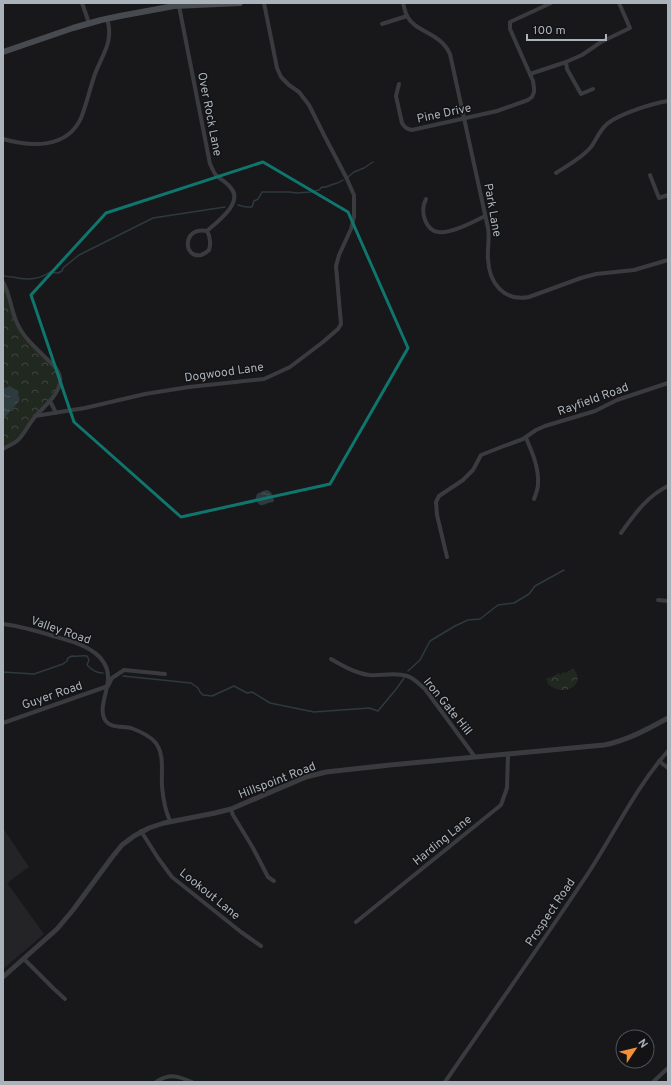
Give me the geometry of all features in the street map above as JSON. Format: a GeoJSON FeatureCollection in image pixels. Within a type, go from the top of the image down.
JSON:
{"type":"FeatureCollection","features":[{"type":"Feature","properties":{"kind":"main road"},"geometry":{"type":"LineString","coordinates":[[3,52],[107,18],[175,5],[240,3]]}},
{"type":"Feature","properties":{"kind":"street"},"geometry":{"type":"LineString","coordinates":[[82,3],[90,24]]}},
{"type":"Feature","properties":{"kind":"street","name":"Dogwood Lane"},"geometry":{"type":"LineString","coordinates":[[35,416],[85,408],[145,394],[189,387],[264,379],[290,367],[323,342],[338,329],[341,324],[336,266],[338,255],[351,229],[354,217],[354,196],[346,177],[308,105],[299,92],[281,77],[277,68],[264,3]]}},
{"type":"Feature","properties":{"kind":"street"},"geometry":{"type":"LineString","coordinates":[[382,24],[407,16],[403,3]]}},
{"type":"Feature","properties":{"kind":"street"},"geometry":{"type":"LineString","coordinates":[[551,3],[510,22],[510,30],[530,74],[582,55],[601,42],[630,28],[619,3]]}},
{"type":"Feature","properties":{"kind":"street","name":"Over Rock Lane"},"geometry":{"type":"LineString","coordinates":[[175,5],[210,164],[216,175],[230,186],[234,193],[234,201],[231,208],[207,231]]}},
{"type":"Feature","properties":{"kind":"street","name":"Park Lane"},"geometry":{"type":"LineString","coordinates":[[407,16],[415,25],[440,40],[448,49],[489,233],[488,259],[491,273],[494,282],[500,290],[512,297],[523,298],[533,296],[596,274],[634,270],[668,260]]}},
{"type":"Feature","properties":{"kind":"street"},"geometry":{"type":"LineString","coordinates":[[3,139],[25,144],[38,144],[57,141],[72,132],[82,116],[95,74],[107,48],[110,34],[107,18]]}},
{"type":"Feature","properties":{"kind":"street"},"geometry":{"type":"LineString","coordinates":[[566,62],[567,69],[581,94],[593,89]]}},
{"type":"Feature","properties":{"kind":"street","name":"Pine Drive"},"geometry":{"type":"LineString","coordinates":[[399,84],[396,96],[402,123],[408,129],[415,130],[497,112],[528,100],[532,97],[534,88],[530,74]]}},
{"type":"Feature","properties":{"kind":"street"},"geometry":{"type":"LineString","coordinates":[[556,173],[585,153],[604,127],[612,120],[658,102],[668,101]]}},
{"type":"Feature","properties":{"kind":"street"},"geometry":{"type":"LineString","coordinates":[[650,175],[659,198],[668,195]]}},
{"type":"Feature","properties":{"kind":"street"},"geometry":{"type":"LineString","coordinates":[[426,198],[423,208],[424,219],[433,231],[445,232],[485,216]]}},
{"type":"Feature","properties":{"kind":"street","name":"Over Rock Lane"},"geometry":{"type":"LineString","coordinates":[[198,230],[207,231],[210,235],[209,250],[202,255],[193,254],[188,249],[189,238],[192,233],[198,230]]}},
{"type":"Feature","properties":{"kind":"street"},"geometry":{"type":"LineString","coordinates":[[3,282],[16,322],[22,332],[59,372],[60,384],[50,401],[35,416],[17,440],[3,449]]}},
{"type":"Feature","properties":{"kind":"street","name":"Rayfield Road"},"geometry":{"type":"LineString","coordinates":[[447,557],[437,515],[436,502],[439,496],[458,484],[473,470],[481,455],[524,439],[536,430],[545,426],[595,411],[617,400],[668,383]]}},
{"type":"Feature","properties":{"kind":"street"},"geometry":{"type":"LineString","coordinates":[[50,401],[56,413]]}},
{"type":"Feature","properties":{"kind":"street"},"geometry":{"type":"LineString","coordinates":[[526,438],[538,475],[538,485],[534,499]]}},
{"type":"Feature","properties":{"kind":"street"},"geometry":{"type":"LineString","coordinates":[[621,533],[635,514],[654,494],[668,486]]}},
{"type":"Feature","properties":{"kind":"street"},"geometry":{"type":"LineString","coordinates":[[658,600],[668,601]]}},
{"type":"Feature","properties":{"kind":"street","name":"Valley Road"},"geometry":{"type":"LineString","coordinates":[[3,624],[61,638],[81,645],[98,655],[106,667],[108,674],[108,686],[103,716],[108,723],[112,725],[131,728],[141,732],[152,739],[158,748],[161,761],[164,801],[166,813],[170,821]]}},
{"type":"Feature","properties":{"kind":"street","name":"Iron Gate Hill"},"geometry":{"type":"LineString","coordinates":[[331,659],[347,668],[369,675],[396,674],[407,676],[415,680],[425,689],[475,757]]}},
{"type":"Feature","properties":{"kind":"street"},"geometry":{"type":"LineString","coordinates":[[108,686],[112,678],[124,670],[165,674]]}},
{"type":"Feature","properties":{"kind":"street","name":"Guyer Road"},"geometry":{"type":"LineString","coordinates":[[3,723],[108,686]]}},
{"type":"Feature","properties":{"kind":"street","name":"Hillspoint Road"},"geometry":{"type":"LineString","coordinates":[[3,977],[51,935],[69,915],[118,849],[141,831],[155,825],[215,813],[231,808],[298,780],[320,773],[609,744],[632,736],[668,718]]}},
{"type":"Feature","properties":{"kind":"street","name":"Prospect Road"},"geometry":{"type":"LineString","coordinates":[[445,1082],[573,897],[600,856],[642,785],[668,751]]}},
{"type":"Feature","properties":{"kind":"street","name":"Harding Lane"},"geometry":{"type":"LineString","coordinates":[[356,922],[501,805],[507,788],[508,754]]}},
{"type":"Feature","properties":{"kind":"street"},"geometry":{"type":"LineString","coordinates":[[660,761],[668,768]]}},
{"type":"Feature","properties":{"kind":"street"},"geometry":{"type":"LineString","coordinates":[[231,808],[233,815],[268,877],[274,880]]}},
{"type":"Feature","properties":{"kind":"street","name":"Lookout Lane"},"geometry":{"type":"LineString","coordinates":[[141,831],[172,877],[261,946]]}},
{"type":"Feature","properties":{"kind":"street"},"geometry":{"type":"LineString","coordinates":[[24,959],[65,1000]]}},
{"type":"Feature","properties":{"kind":"street"},"geometry":{"type":"LineString","coordinates":[[653,1082],[668,1068]]}},
{"type":"Feature","properties":{"kind":"street"},"geometry":{"type":"LineString","coordinates":[[156,1082],[162,1078],[175,1076],[192,1082]]}},
{"type":"Feature","properties":{"kind":"highlighted area"},"geometry":{"type":"Polygon","coordinates":[[[263,162],[348,212],[408,348],[330,484],[181,517],[74,422],[31,295],[106,213],[263,162]]]}},
{"type":"Feature","properties":{"kind":"shaded area"},"geometry":{"type":"Polygon","coordinates":[[[3,828],[29,867],[7,883],[44,934],[3,969],[3,828]]]}},
{"type":"Feature","properties":{"kind":"green space"},"geometry":{"type":"Polygon","coordinates":[[[3,282],[19,328],[59,372],[59,389],[22,436],[3,449],[3,282]]]}},
{"type":"Feature","properties":{"kind":"green space"},"geometry":{"type":"Polygon","coordinates":[[[573,668],[577,674],[578,680],[572,688],[560,690],[553,688],[547,683],[548,682],[546,679],[549,677],[550,678],[559,673],[560,675],[573,668]]]}},
{"type":"Feature","properties":{"kind":"water"},"geometry":{"type":"Polygon","coordinates":[[[10,386],[17,391],[20,400],[5,417],[3,422],[3,389],[10,386]]]}},
{"type":"Feature","properties":{"kind":"water"},"geometry":{"type":"Polygon","coordinates":[[[267,490],[272,494],[274,501],[260,505],[255,500],[257,494],[267,490]]]}},
{"type":"Feature","properties":{"kind":"waterway"},"geometry":{"type":"LineString","coordinates":[[348,177],[354,172],[373,162]]}},
{"type":"Feature","properties":{"kind":"waterway"},"geometry":{"type":"LineString","coordinates":[[238,205],[252,207],[254,201],[258,199],[262,192],[310,192],[343,180]]}},
{"type":"Feature","properties":{"kind":"waterway"},"geometry":{"type":"LineString","coordinates":[[3,275],[27,279],[41,277],[50,272],[58,273],[79,255],[153,218],[225,207]]}},
{"type":"Feature","properties":{"kind":"waterway"},"geometry":{"type":"LineString","coordinates":[[408,671],[420,660],[430,641],[468,620],[480,619],[498,605],[514,603],[529,594],[535,586],[564,570]]}},
{"type":"Feature","properties":{"kind":"waterway"},"geometry":{"type":"LineString","coordinates":[[3,672],[34,674],[63,664],[72,656],[87,656],[89,660],[87,665],[96,672],[103,673]]}},
{"type":"Feature","properties":{"kind":"waterway"},"geometry":{"type":"LineString","coordinates":[[123,676],[191,683],[198,688],[203,695],[212,696],[234,686],[247,693],[252,692],[270,703],[314,712],[369,708],[378,711],[404,678]]}}]}
